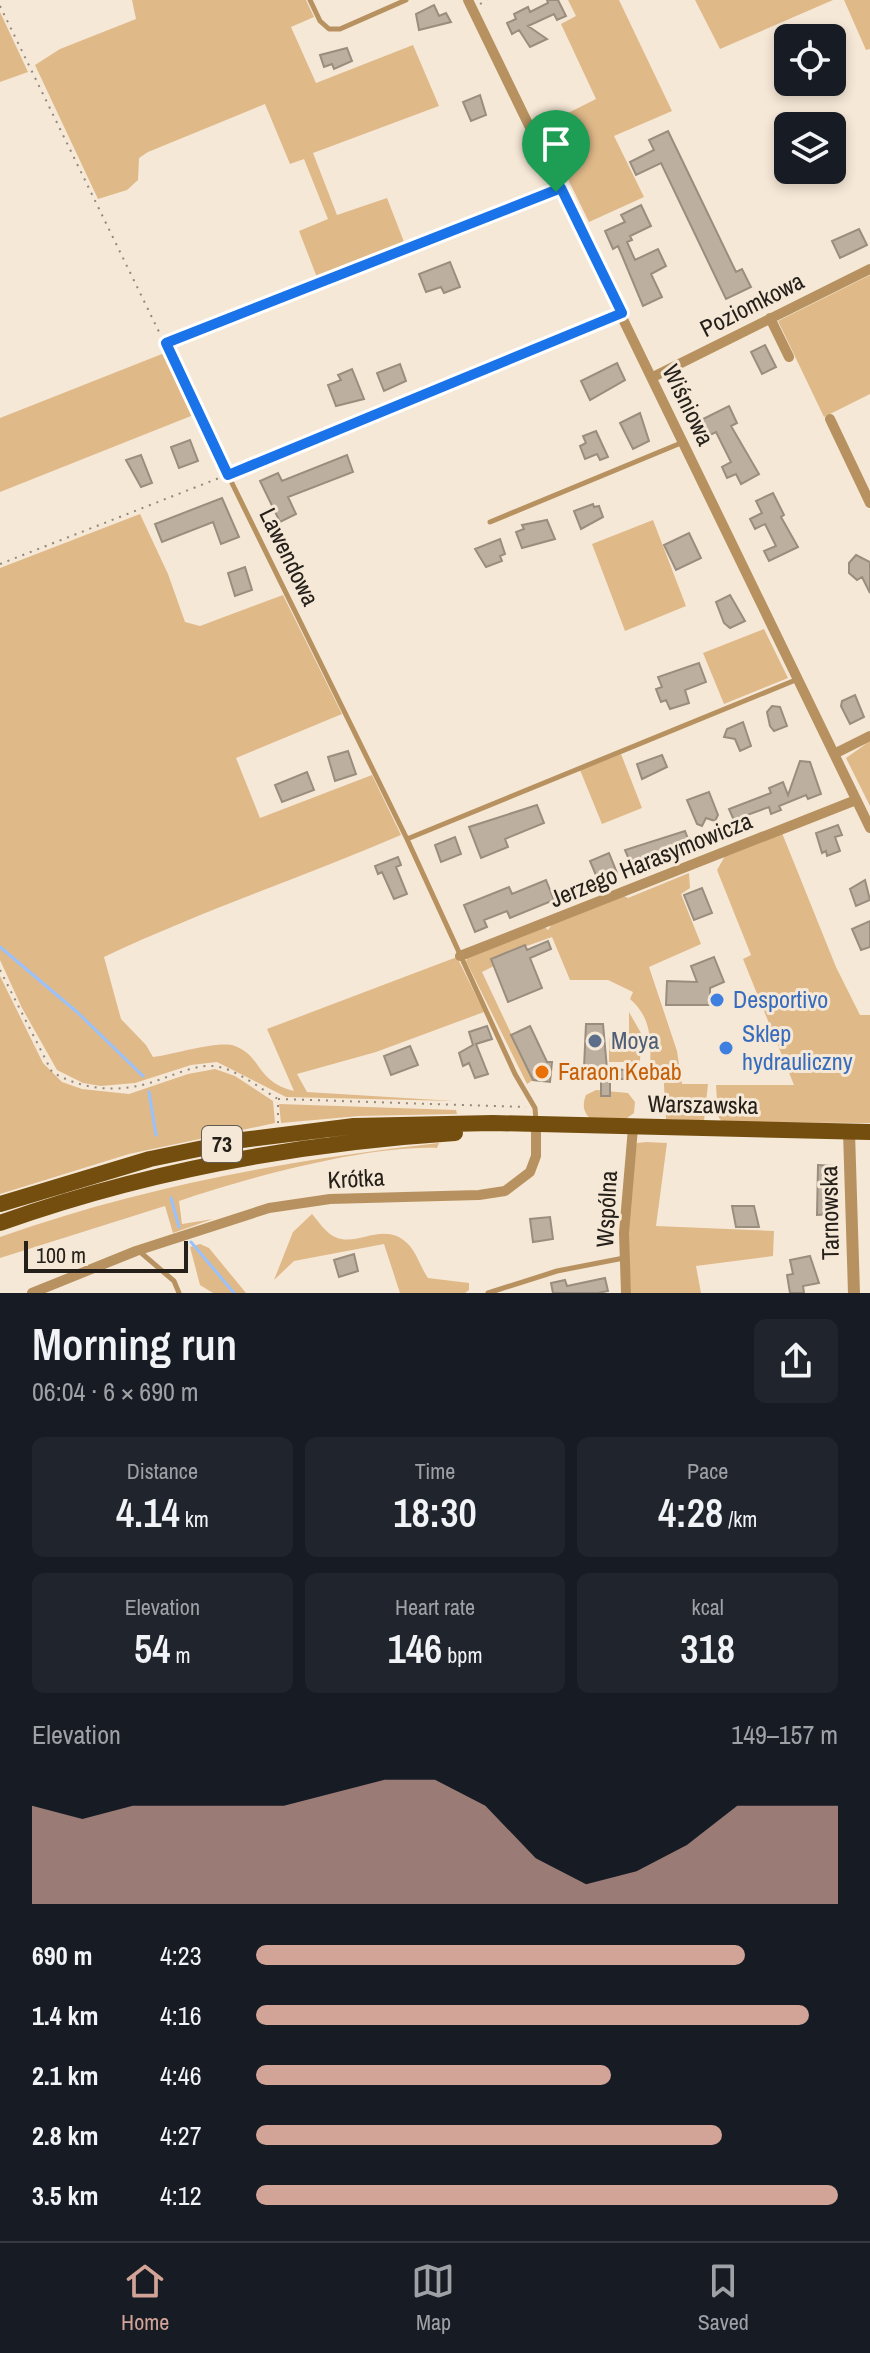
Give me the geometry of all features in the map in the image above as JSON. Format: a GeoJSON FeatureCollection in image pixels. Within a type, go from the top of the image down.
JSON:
{"type":"FeatureCollection","features":[{"type":"Feature","properties":{"kind":"main road","name":"73"},"geometry":{"type":"LineString","coordinates":[[0,1204],[150,1159],[260,1137],[409,1123],[536,1126]]}},
{"type":"Feature","properties":{"kind":"main road","name":"Warszawska"},"geometry":{"type":"LineString","coordinates":[[536,1126],[870,1132]]}},
{"type":"Feature","properties":{"kind":"main road","name":"73"},"geometry":{"type":"LineString","coordinates":[[0,1223],[123,1185],[232,1161],[394,1139],[536,1126]]}},
{"type":"Feature","properties":{"kind":"street","name":"Wiśniowa"},"geometry":{"type":"LineString","coordinates":[[468,0],[870,828]]}},
{"type":"Feature","properties":{"kind":"street","name":"Poziomkowa"},"geometry":{"type":"LineString","coordinates":[[653,377],[870,269]]}},
{"type":"Feature","properties":{"kind":"street"},"geometry":{"type":"LineString","coordinates":[[770,318],[789,357]]}},
{"type":"Feature","properties":{"kind":"street"},"geometry":{"type":"LineString","coordinates":[[830,419],[870,503]]}},
{"type":"Feature","properties":{"kind":"street"},"geometry":{"type":"LineString","coordinates":[[834,754],[870,736]]}},
{"type":"Feature","properties":{"kind":"street","name":"Jerzego Harasymowicza"},"geometry":{"type":"LineString","coordinates":[[460,956],[856,800]]}},
{"type":"Feature","properties":{"kind":"street","name":"Krótka"},"geometry":{"type":"LineString","coordinates":[[32,1293],[138,1251],[269,1208],[330,1199],[505,1191],[530,1172],[536,1156],[536,1126]]}},
{"type":"Feature","properties":{"kind":"street","name":"Wspólna"},"geometry":{"type":"LineString","coordinates":[[626,1293],[624,1258],[633,1128]]}},
{"type":"Feature","properties":{"kind":"street","name":"Tarnowska"},"geometry":{"type":"LineString","coordinates":[[849,1132],[854,1293]]}},
{"type":"Feature","properties":{"kind":"lane"},"geometry":{"type":"LineString","coordinates":[[310,0],[320,21],[329,29],[340,29],[406,0]]}},
{"type":"Feature","properties":{"kind":"lane"},"geometry":{"type":"LineString","coordinates":[[503,212],[561,188]]}},
{"type":"Feature","properties":{"kind":"lane"},"geometry":{"type":"LineString","coordinates":[[228,475],[622,313]]}},
{"type":"Feature","properties":{"kind":"lane"},"geometry":{"type":"LineString","coordinates":[[490,522],[684,442]]}},
{"type":"Feature","properties":{"kind":"lane","name":"Lawendowa"},"geometry":{"type":"LineString","coordinates":[[228,475],[535,1108],[536,1126]]}},
{"type":"Feature","properties":{"kind":"lane"},"geometry":{"type":"LineString","coordinates":[[407,839],[798,679]]}},
{"type":"Feature","properties":{"kind":"lane"},"geometry":{"type":"LineString","coordinates":[[138,1251],[174,1281],[179,1293]]}},
{"type":"Feature","properties":{"kind":"lane"},"geometry":{"type":"LineString","coordinates":[[488,1293],[557,1271],[624,1258]]}},
{"type":"Feature","properties":{"kind":"path"},"geometry":{"type":"LineString","coordinates":[[0,6],[228,475],[0,564]]}},
{"type":"Feature","properties":{"kind":"path"},"geometry":{"type":"LineString","coordinates":[[166,343],[503,212]]}},
{"type":"Feature","properties":{"kind":"path"},"geometry":{"type":"LineString","coordinates":[[0,970],[52,1072],[67,1081],[91,1088],[127,1090],[187,1070],[211,1066],[227,1070],[278,1099]]}},
{"type":"Feature","properties":{"kind":"path"},"geometry":{"type":"LineString","coordinates":[[459,1106],[535,1108]]}},
{"type":"Feature","properties":{"kind":"shaded area"},"geometry":{"type":"Polygon","coordinates":[[[132,0],[306,0],[314,17],[291,27],[316,83],[413,45],[439,106],[313,153],[337,215],[387,198],[406,247],[318,280],[299,231],[328,219],[304,159],[290,164],[265,104],[148,152],[139,158],[138,180],[127,190],[98,199],[35,65],[60,49],[136,19],[132,0]]]}},
{"type":"Feature","properties":{"kind":"shaded area"},"geometry":{"type":"Polygon","coordinates":[[[568,0],[619,0],[672,111],[614,136],[644,197],[589,222],[542,126],[596,99],[561,24],[576,16],[568,0]]]}},
{"type":"Feature","properties":{"kind":"shaded area"},"geometry":{"type":"Polygon","coordinates":[[[695,0],[833,0],[774,24],[720,49],[695,0]]]}},
{"type":"Feature","properties":{"kind":"shaded area"},"geometry":{"type":"Polygon","coordinates":[[[844,0],[870,0],[870,49],[866,50],[844,0]]]}},
{"type":"Feature","properties":{"kind":"shaded area"},"geometry":{"type":"Polygon","coordinates":[[[0,12],[28,72],[0,82],[0,12]]]}},
{"type":"Feature","properties":{"kind":"shaded area"},"geometry":{"type":"Polygon","coordinates":[[[870,275],[870,394],[824,417],[778,321],[870,275]]]}},
{"type":"Feature","properties":{"kind":"shaded area"},"geometry":{"type":"Polygon","coordinates":[[[167,352],[196,414],[0,492],[0,418],[167,352]]]}},
{"type":"Feature","properties":{"kind":"shaded area"},"geometry":{"type":"Polygon","coordinates":[[[140,514],[168,574],[185,622],[200,626],[283,595],[342,714],[236,758],[260,818],[372,775],[401,835],[178,924],[104,957],[121,1019],[153,1057],[207,1046],[235,1046],[251,1056],[272,1081],[294,1091],[267,1029],[457,957],[484,1012],[376,1052],[297,1074],[307,1092],[454,1101],[286,1097],[217,1062],[191,1065],[135,1083],[101,1086],[83,1083],[57,1070],[22,1008],[0,960],[0,568],[140,514]]]}},
{"type":"Feature","properties":{"kind":"shaded area"},"geometry":{"type":"Polygon","coordinates":[[[653,520],[686,606],[625,631],[592,544],[653,520]]]}},
{"type":"Feature","properties":{"kind":"shaded area"},"geometry":{"type":"Polygon","coordinates":[[[764,629],[788,678],[724,704],[703,653],[764,629]]]}},
{"type":"Feature","properties":{"kind":"shaded area"},"geometry":{"type":"Polygon","coordinates":[[[870,741],[870,806],[846,758],[870,741]]]}},
{"type":"Feature","properties":{"kind":"shaded area"},"geometry":{"type":"Polygon","coordinates":[[[621,754],[642,808],[602,824],[580,770],[621,754]]]}},
{"type":"Feature","properties":{"kind":"shaded area"},"geometry":{"type":"Polygon","coordinates":[[[782,833],[836,967],[860,1015],[870,1015],[870,1123],[722,1122],[718,1116],[716,1085],[794,1085],[743,959],[751,955],[717,870],[725,856],[782,833]]]}},
{"type":"Feature","properties":{"kind":"shaded area"},"geometry":{"type":"Polygon","coordinates":[[[689,873],[690,888],[681,894],[701,944],[649,967],[677,1051],[682,1084],[708,1084],[704,1121],[666,1119],[663,1069],[650,1068],[649,1030],[643,1014],[630,999],[633,992],[608,980],[570,980],[552,937],[491,959],[494,966],[482,972],[533,1080],[527,1084],[466,961],[468,956],[544,926],[548,930],[553,922],[622,895],[628,898],[689,873]]]}},
{"type":"Feature","properties":{"kind":"shaded area"},"geometry":{"type":"Polygon","coordinates":[[[0,976],[43,1063],[62,1082],[82,1089],[129,1094],[188,1074],[215,1069],[235,1076],[273,1101],[275,1123],[129,1154],[0,1194],[0,976]]]}},
{"type":"Feature","properties":{"kind":"shaded area"},"geometry":{"type":"Polygon","coordinates":[[[629,1012],[641,1033],[640,1062],[609,1062],[609,1038],[629,1036],[629,1012]]]}},
{"type":"Feature","properties":{"kind":"shaded area"},"geometry":{"type":"Polygon","coordinates":[[[596,1090],[628,1093],[635,1102],[634,1113],[623,1121],[592,1120],[585,1112],[584,1102],[586,1095],[596,1090]]]}},
{"type":"Feature","properties":{"kind":"shaded area"},"geometry":{"type":"Polygon","coordinates":[[[279,1104],[456,1110],[457,1114],[359,1116],[281,1123],[279,1104]]]}},
{"type":"Feature","properties":{"kind":"shaded area"},"geometry":{"type":"Polygon","coordinates":[[[439,1143],[437,1148],[377,1152],[307,1165],[179,1201],[182,1224],[213,1219],[173,1233],[165,1206],[0,1258],[0,1237],[108,1203],[272,1167],[439,1143]]]}},
{"type":"Feature","properties":{"kind":"shaded area"},"geometry":{"type":"Polygon","coordinates":[[[637,1143],[667,1143],[656,1226],[774,1231],[773,1256],[696,1266],[701,1293],[631,1293],[628,1244],[634,1148],[637,1143]]]}},
{"type":"Feature","properties":{"kind":"shaded area"},"geometry":{"type":"Polygon","coordinates":[[[312,1214],[335,1237],[353,1239],[390,1234],[400,1238],[412,1249],[428,1278],[469,1283],[469,1290],[465,1293],[400,1293],[384,1244],[294,1261],[274,1280],[293,1232],[312,1214]]]}},
{"type":"Feature","properties":{"kind":"shaded area"},"geometry":{"type":"Polygon","coordinates":[[[200,1244],[209,1248],[246,1293],[213,1293],[200,1285],[190,1247],[200,1244]]]}},
{"type":"Feature","properties":{"kind":"building"},"geometry":{"type":"Polygon","coordinates":[[[547,0],[558,0],[566,16],[557,20],[554,14],[528,26],[547,39],[530,47],[519,30],[512,34],[507,23],[516,19],[514,14],[528,7],[530,12],[548,3],[547,0]]]}},
{"type":"Feature","properties":{"kind":"building"},"geometry":{"type":"Polygon","coordinates":[[[434,5],[439,16],[446,13],[451,22],[419,30],[416,14],[434,5]]]}},
{"type":"Feature","properties":{"kind":"building"},"geometry":{"type":"Polygon","coordinates":[[[347,48],[352,61],[334,69],[332,64],[324,67],[320,55],[347,48]]]}},
{"type":"Feature","properties":{"kind":"building"},"geometry":{"type":"Polygon","coordinates":[[[480,95],[486,115],[471,121],[463,102],[480,95]]]}},
{"type":"Feature","properties":{"kind":"building"},"geometry":{"type":"Polygon","coordinates":[[[668,131],[736,272],[742,269],[751,287],[726,299],[661,163],[636,175],[630,162],[654,150],[649,140],[668,131]]]}},
{"type":"Feature","properties":{"kind":"building"},"geometry":{"type":"Polygon","coordinates":[[[641,205],[651,226],[630,236],[632,240],[627,242],[635,260],[658,249],[666,266],[651,274],[662,297],[643,306],[618,246],[613,249],[605,231],[625,222],[621,215],[641,205]]]}},
{"type":"Feature","properties":{"kind":"building"},"geometry":{"type":"Polygon","coordinates":[[[859,229],[867,245],[840,258],[832,241],[859,229]]]}},
{"type":"Feature","properties":{"kind":"building"},"geometry":{"type":"Polygon","coordinates":[[[450,262],[460,287],[444,293],[441,287],[426,292],[419,274],[450,262]]]}},
{"type":"Feature","properties":{"kind":"building"},"geometry":{"type":"Polygon","coordinates":[[[765,345],[776,367],[762,374],[751,352],[765,345]]]}},
{"type":"Feature","properties":{"kind":"building"},"geometry":{"type":"Polygon","coordinates":[[[617,363],[625,380],[590,400],[581,381],[617,363]]]}},
{"type":"Feature","properties":{"kind":"building"},"geometry":{"type":"Polygon","coordinates":[[[400,364],[406,381],[384,391],[377,373],[400,364]]]}},
{"type":"Feature","properties":{"kind":"building"},"geometry":{"type":"Polygon","coordinates":[[[352,369],[364,399],[336,406],[328,385],[341,380],[338,375],[352,369]]]}},
{"type":"Feature","properties":{"kind":"building"},"geometry":{"type":"Polygon","coordinates":[[[729,406],[737,423],[731,426],[759,474],[741,484],[736,474],[727,478],[722,467],[731,462],[716,432],[704,438],[697,422],[729,406]]]}},
{"type":"Feature","properties":{"kind":"building"},"geometry":{"type":"Polygon","coordinates":[[[640,413],[649,441],[633,449],[620,423],[640,413]]]}},
{"type":"Feature","properties":{"kind":"building"},"geometry":{"type":"Polygon","coordinates":[[[596,431],[608,457],[600,460],[597,454],[585,459],[580,446],[586,443],[583,436],[596,431]]]}},
{"type":"Feature","properties":{"kind":"building"},"geometry":{"type":"Polygon","coordinates":[[[190,440],[198,461],[179,468],[171,447],[190,440]]]}},
{"type":"Feature","properties":{"kind":"building"},"geometry":{"type":"Polygon","coordinates":[[[141,455],[152,483],[141,487],[126,460],[141,455]]]}},
{"type":"Feature","properties":{"kind":"building"},"geometry":{"type":"Polygon","coordinates":[[[347,455],[353,472],[288,497],[296,514],[280,522],[260,481],[278,473],[282,481],[347,455]]]}},
{"type":"Feature","properties":{"kind":"building"},"geometry":{"type":"Polygon","coordinates":[[[773,493],[784,515],[781,517],[798,547],[769,561],[764,551],[776,546],[765,524],[755,529],[750,519],[762,513],[756,501],[773,493]]]}},
{"type":"Feature","properties":{"kind":"building"},"geometry":{"type":"Polygon","coordinates":[[[222,498],[239,537],[221,544],[213,522],[162,542],[155,524],[222,498]]]}},
{"type":"Feature","properties":{"kind":"building"},"geometry":{"type":"Polygon","coordinates":[[[593,504],[594,507],[599,506],[603,517],[581,529],[574,511],[593,504]]]}},
{"type":"Feature","properties":{"kind":"building"},"geometry":{"type":"Polygon","coordinates":[[[547,520],[555,539],[522,548],[516,532],[524,529],[522,525],[547,520]]]}},
{"type":"Feature","properties":{"kind":"building"},"geometry":{"type":"Polygon","coordinates":[[[689,533],[701,558],[676,570],[664,545],[689,533]]]}},
{"type":"Feature","properties":{"kind":"building"},"geometry":{"type":"Polygon","coordinates":[[[500,539],[505,554],[500,556],[502,561],[486,567],[475,549],[500,539]]]}},
{"type":"Feature","properties":{"kind":"building"},"geometry":{"type":"Polygon","coordinates":[[[856,555],[870,562],[870,593],[862,577],[857,580],[849,573],[849,563],[856,555]]]}},
{"type":"Feature","properties":{"kind":"building"},"geometry":{"type":"Polygon","coordinates":[[[245,567],[252,590],[235,596],[228,573],[245,567]]]}},
{"type":"Feature","properties":{"kind":"building"},"geometry":{"type":"Polygon","coordinates":[[[730,595],[745,621],[730,628],[724,623],[716,602],[730,595]]]}},
{"type":"Feature","properties":{"kind":"building"},"geometry":{"type":"Polygon","coordinates":[[[699,663],[706,682],[685,690],[689,703],[670,709],[666,700],[661,702],[656,689],[662,687],[658,677],[699,663]]]}},
{"type":"Feature","properties":{"kind":"building"},"geometry":{"type":"Polygon","coordinates":[[[855,695],[864,717],[850,724],[841,706],[842,701],[855,695]]]}},
{"type":"Feature","properties":{"kind":"building"},"geometry":{"type":"Polygon","coordinates":[[[772,706],[780,707],[787,726],[774,731],[767,712],[772,706]]]}},
{"type":"Feature","properties":{"kind":"building"},"geometry":{"type":"Polygon","coordinates":[[[743,722],[751,746],[740,751],[735,739],[724,737],[727,729],[743,722]]]}},
{"type":"Feature","properties":{"kind":"building"},"geometry":{"type":"Polygon","coordinates":[[[348,751],[356,774],[335,781],[328,757],[348,751]]]}},
{"type":"Feature","properties":{"kind":"building"},"geometry":{"type":"Polygon","coordinates":[[[662,755],[667,767],[642,779],[637,764],[662,755]]]}},
{"type":"Feature","properties":{"kind":"building"},"geometry":{"type":"Polygon","coordinates":[[[800,761],[810,762],[821,794],[808,799],[806,795],[779,806],[781,810],[771,814],[769,807],[747,815],[749,820],[736,825],[729,809],[771,793],[769,788],[783,782],[788,795],[800,761]]]}},
{"type":"Feature","properties":{"kind":"building"},"geometry":{"type":"Polygon","coordinates":[[[307,772],[314,790],[282,802],[275,785],[307,772]]]}},
{"type":"Feature","properties":{"kind":"building"},"geometry":{"type":"Polygon","coordinates":[[[709,792],[718,815],[715,821],[706,818],[702,826],[697,824],[687,800],[709,792]]]}},
{"type":"Feature","properties":{"kind":"building"},"geometry":{"type":"Polygon","coordinates":[[[537,805],[544,823],[505,839],[508,847],[481,858],[469,827],[537,805]]]}},
{"type":"Feature","properties":{"kind":"building"},"geometry":{"type":"Polygon","coordinates":[[[838,825],[842,835],[835,837],[840,851],[827,856],[826,851],[822,853],[816,833],[838,825]]]}},
{"type":"Feature","properties":{"kind":"building"},"geometry":{"type":"Polygon","coordinates":[[[685,831],[690,844],[667,852],[665,849],[631,864],[625,850],[685,831]]]}},
{"type":"Feature","properties":{"kind":"building"},"geometry":{"type":"Polygon","coordinates":[[[455,837],[461,854],[441,862],[435,845],[455,837]]]}},
{"type":"Feature","properties":{"kind":"building"},"geometry":{"type":"Polygon","coordinates":[[[609,853],[617,873],[598,880],[590,861],[609,853]]]}},
{"type":"Feature","properties":{"kind":"building"},"geometry":{"type":"Polygon","coordinates":[[[398,857],[401,865],[396,867],[407,894],[394,899],[382,872],[378,874],[375,866],[398,857]]]}},
{"type":"Feature","properties":{"kind":"building"},"geometry":{"type":"Polygon","coordinates":[[[546,880],[554,900],[510,918],[507,911],[484,920],[487,927],[475,932],[464,905],[509,887],[512,894],[546,880]]]}},
{"type":"Feature","properties":{"kind":"building"},"geometry":{"type":"Polygon","coordinates":[[[865,880],[870,900],[856,906],[850,889],[865,880]]]}},
{"type":"Feature","properties":{"kind":"building"},"geometry":{"type":"Polygon","coordinates":[[[702,888],[712,913],[694,920],[684,895],[702,888]]]}},
{"type":"Feature","properties":{"kind":"building"},"geometry":{"type":"Polygon","coordinates":[[[870,921],[870,947],[861,950],[852,929],[870,921]]]}},
{"type":"Feature","properties":{"kind":"building"},"geometry":{"type":"Polygon","coordinates":[[[548,941],[551,949],[530,958],[542,988],[508,1002],[491,959],[525,945],[527,950],[548,941]]]}},
{"type":"Feature","properties":{"kind":"building"},"geometry":{"type":"Polygon","coordinates":[[[714,957],[724,982],[710,988],[710,1005],[666,1005],[667,981],[697,982],[691,966],[714,957]]]}},
{"type":"Feature","properties":{"kind":"building"},"geometry":{"type":"Polygon","coordinates":[[[586,1024],[603,1024],[607,1069],[625,1070],[624,1079],[610,1079],[610,1096],[601,1096],[601,1079],[589,1078],[590,1068],[584,1068],[586,1024]]]}},
{"type":"Feature","properties":{"kind":"building"},"geometry":{"type":"Polygon","coordinates":[[[487,1026],[492,1039],[476,1044],[488,1074],[475,1078],[469,1063],[463,1066],[459,1053],[473,1045],[469,1032],[487,1026]]]}},
{"type":"Feature","properties":{"kind":"building"},"geometry":{"type":"Polygon","coordinates":[[[530,1026],[547,1062],[552,1062],[550,1082],[533,1080],[511,1035],[530,1026]]]}},
{"type":"Feature","properties":{"kind":"building"},"geometry":{"type":"Polygon","coordinates":[[[410,1046],[418,1065],[391,1075],[384,1056],[410,1046]]]}},
{"type":"Feature","properties":{"kind":"building"},"geometry":{"type":"Polygon","coordinates":[[[818,1165],[834,1166],[834,1214],[817,1215],[818,1165]]]}},
{"type":"Feature","properties":{"kind":"building"},"geometry":{"type":"Polygon","coordinates":[[[732,1206],[754,1206],[759,1227],[736,1227],[732,1206]]]}},
{"type":"Feature","properties":{"kind":"building"},"geometry":{"type":"Polygon","coordinates":[[[550,1217],[553,1239],[533,1242],[530,1219],[550,1217]]]}},
{"type":"Feature","properties":{"kind":"building"},"geometry":{"type":"Polygon","coordinates":[[[354,1254],[358,1271],[339,1277],[334,1260],[354,1254]]]}},
{"type":"Feature","properties":{"kind":"building"},"geometry":{"type":"Polygon","coordinates":[[[810,1256],[819,1283],[803,1286],[804,1293],[790,1293],[787,1275],[793,1274],[790,1260],[810,1256]]]}},
{"type":"Feature","properties":{"kind":"building"},"geometry":{"type":"Polygon","coordinates":[[[605,1278],[608,1291],[598,1293],[553,1293],[551,1283],[565,1280],[567,1286],[605,1278]]]}},
{"type":"Feature","properties":{"kind":"waterway"},"geometry":{"type":"LineString","coordinates":[[0,947],[77,1012],[143,1076]]}},
{"type":"Feature","properties":{"kind":"waterway"},"geometry":{"type":"LineString","coordinates":[[149,1092],[156,1135]]}},
{"type":"Feature","properties":{"kind":"waterway"},"geometry":{"type":"LineString","coordinates":[[171,1198],[179,1227]]}},
{"type":"Feature","properties":{"kind":"waterway"},"geometry":{"type":"LineString","coordinates":[[191,1242],[234,1293]]}},
{"type":"Feature","properties":{"kind":"place","name":"Desportivo"},"geometry":{"type":"Point","coordinates":[717,1000]}},
{"type":"Feature","properties":{"kind":"place","name":"Moya"},"geometry":{"type":"Point","coordinates":[595,1041]}},
{"type":"Feature","properties":{"kind":"place","name":"Sklep hydrauliczny"},"geometry":{"type":"Point","coordinates":[726,1048]}},
{"type":"Feature","properties":{"kind":"place","name":"Faraon Kebab"},"geometry":{"type":"Point","coordinates":[542,1072]}},
{"type":"Feature","properties":{"kind":"route"},"geometry":{"type":"LineString","coordinates":[[561,188],[622,313],[228,475],[166,343],[556,192],[561,188]]}}]}
